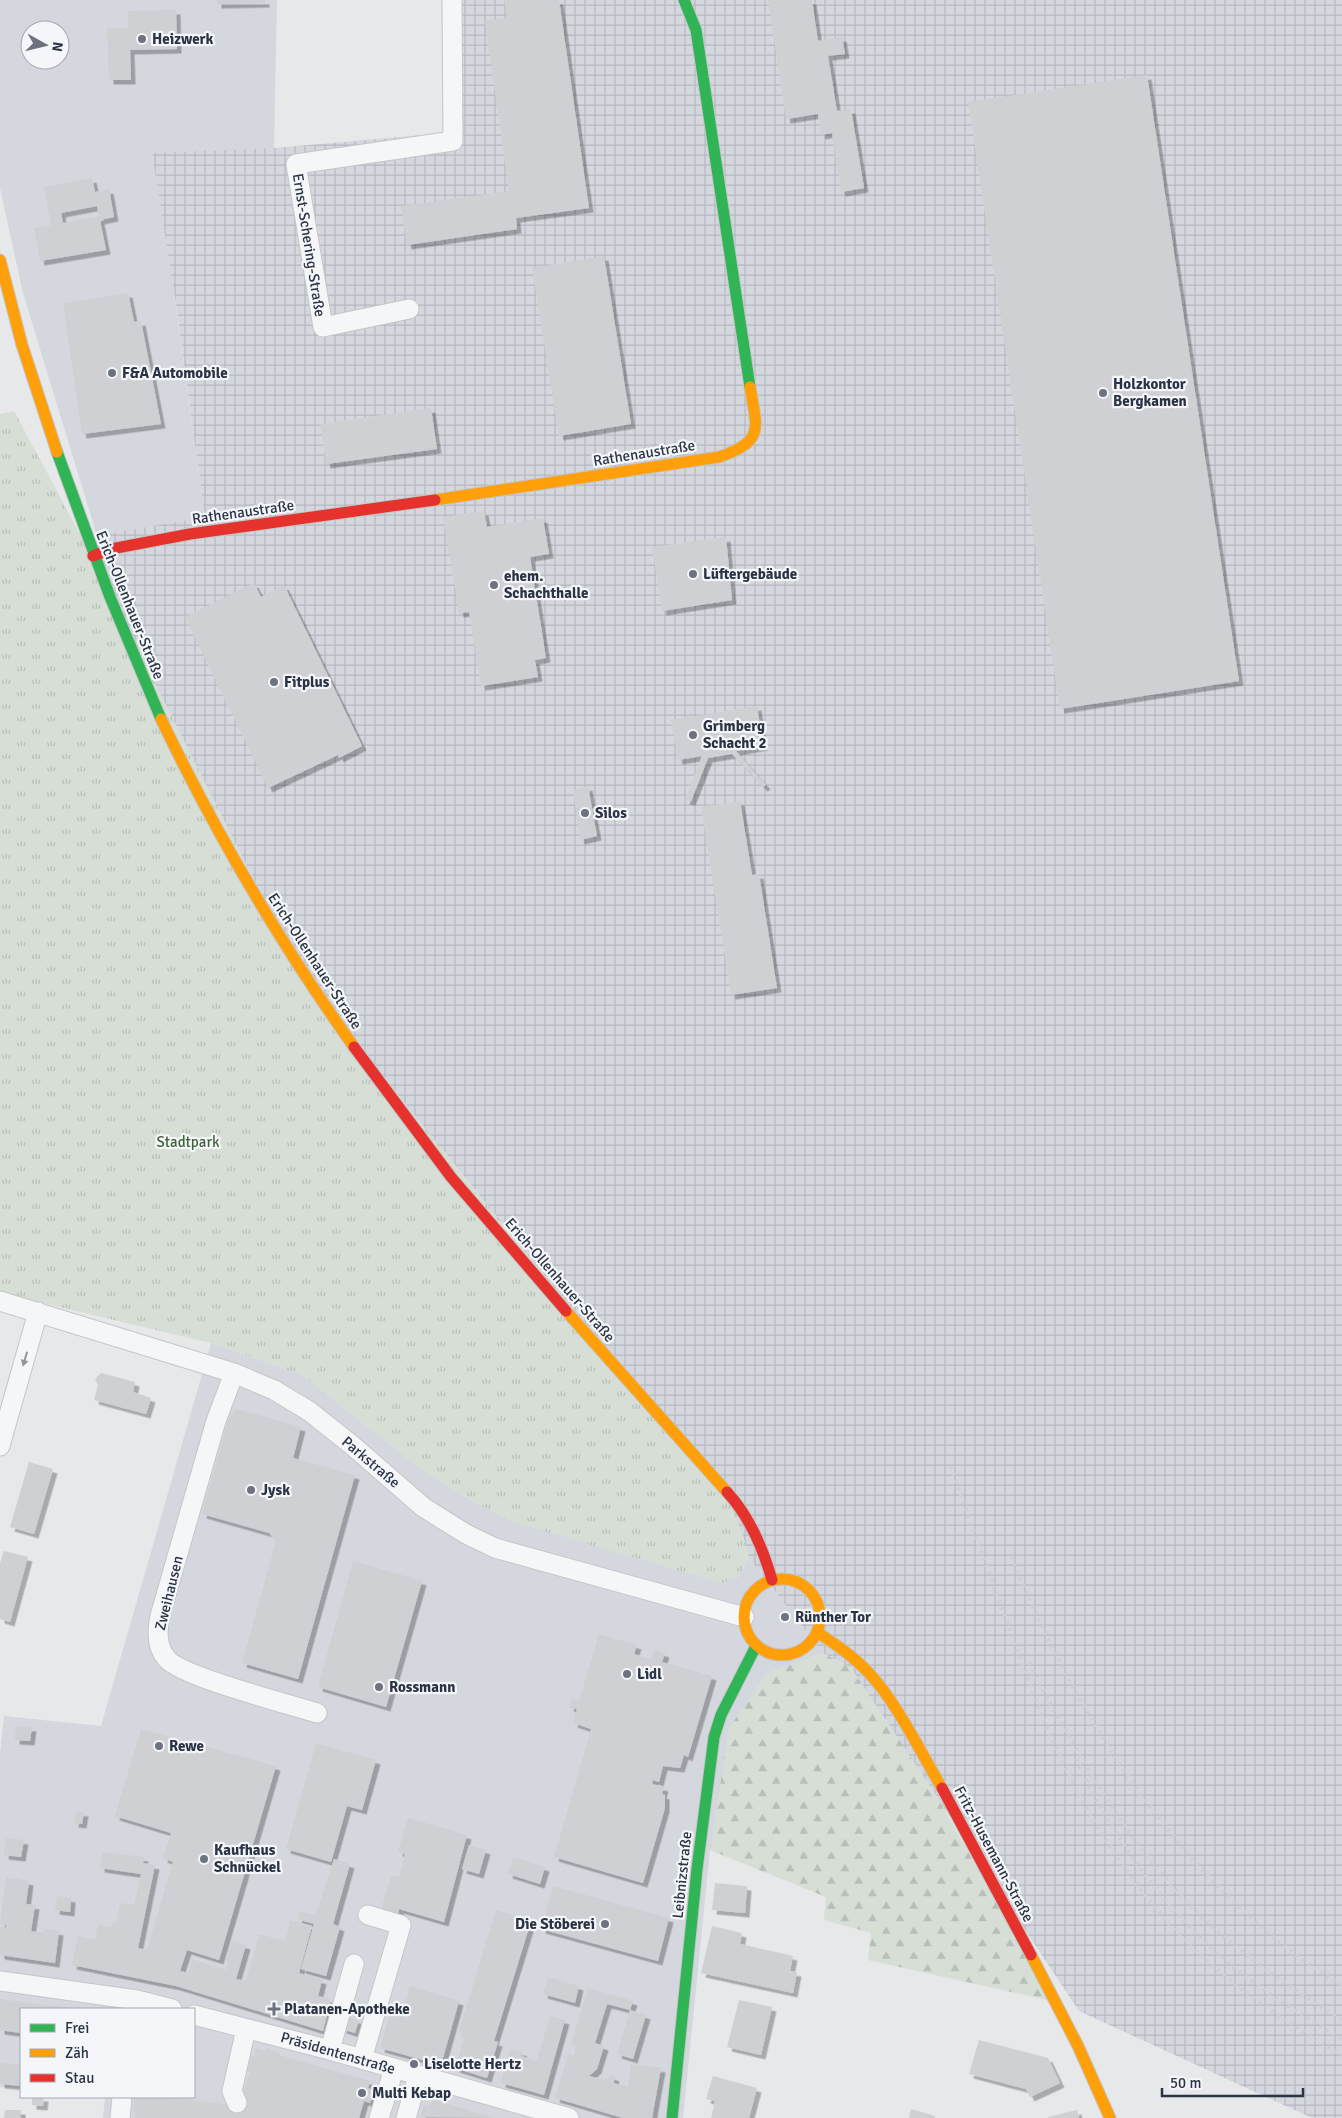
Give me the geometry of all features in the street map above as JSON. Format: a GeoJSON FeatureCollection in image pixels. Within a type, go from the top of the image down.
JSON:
{"type":"FeatureCollection","features":[{"type":"Feature","properties":{"kind":"street","name":"Ernst-Schering-Straße"},"geometry":{"type":"LineString","coordinates":[[409,309],[323,328],[296,164],[452,141],[452,0]]}},
{"type":"Feature","properties":{"kind":"street","name":"Rathenaustraße"},"geometry":{"type":"LineString","coordinates":[[93,556],[111,549],[190,534],[346,513],[719,457],[748,445],[752,440],[756,426],[696,30],[684,0]]}},
{"type":"Feature","properties":{"kind":"street","name":"Erich-Ollenhauer-Straße"},"geometry":{"type":"LineString","coordinates":[[0,260],[8,297],[46,423],[93,556],[157,710],[202,801],[241,872],[304,977],[371,1072],[452,1179],[550,1293],[731,1496],[751,1526],[763,1549],[772,1580]]}},
{"type":"Feature","properties":{"kind":"street","name":"Parkstraße"},"geometry":{"type":"LineString","coordinates":[[0,1301],[234,1373],[274,1390],[309,1412],[353,1446],[423,1507],[466,1534],[495,1548],[744,1617]]}},
{"type":"Feature","properties":{"kind":"street"},"geometry":{"type":"LineString","coordinates":[[0,1446],[38,1312]]}},
{"type":"Feature","properties":{"kind":"street","name":"Zweihausen"},"geometry":{"type":"LineString","coordinates":[[234,1373],[216,1421],[160,1616],[158,1627],[161,1650],[167,1660],[192,1674],[317,1713]]}},
{"type":"Feature","properties":{"kind":"street"},"geometry":{"type":"LineString","coordinates":[[786,1579],[799,1583],[810,1592],[817,1604],[819,1618],[816,1632],[809,1644],[797,1652],[783,1655],[769,1653],[756,1646],[747,1633],[744,1617],[746,1604],[753,1592],[772,1580],[786,1579]]}},
{"type":"Feature","properties":{"kind":"street","name":"Fritz-Husemann-Straße"},"geometry":{"type":"LineString","coordinates":[[816,1632],[846,1650],[869,1673],[889,1699],[946,1795],[1025,1943],[1078,2046],[1110,2118]]}},
{"type":"Feature","properties":{"kind":"street","name":"Leibnizstraße"},"geometry":{"type":"LineString","coordinates":[[672,2118],[700,1850],[714,1737],[721,1714],[756,1646]]}},
{"type":"Feature","properties":{"kind":"street"},"geometry":{"type":"LineString","coordinates":[[362,2059],[401,1924],[368,1915]]}},
{"type":"Feature","properties":{"kind":"street"},"geometry":{"type":"LineString","coordinates":[[330,2050],[354,1964]]}},
{"type":"Feature","properties":{"kind":"street"},"geometry":{"type":"LineString","coordinates":[[0,1981],[163,2008]]}},
{"type":"Feature","properties":{"kind":"street","name":"Präsidentenstraße"},"geometry":{"type":"LineString","coordinates":[[195,2015],[330,2050],[569,2118]]}},
{"type":"Feature","properties":{"kind":"street"},"geometry":{"type":"LineString","coordinates":[[237,2103],[232,2091],[246,2029]]}},
{"type":"Feature","properties":{"kind":"street"},"geometry":{"type":"LineString","coordinates":[[379,2118],[394,2069]]}},
{"type":"Feature","properties":{"kind":"street"},"geometry":{"type":"LineString","coordinates":[[406,2118],[418,2076]]}},
{"type":"Feature","properties":{"kind":"street"},"geometry":{"type":"LineString","coordinates":[[120,2118],[122,2098]]}},
{"type":"Feature","properties":{"kind":"shaded area"},"geometry":{"type":"Polygon","coordinates":[[[0,0],[277,0],[274,148],[152,154],[170,263],[205,517],[97,536],[23,293],[0,188],[0,0]]]}},
{"type":"Feature","properties":{"kind":"shaded area"},"geometry":{"type":"Polygon","coordinates":[[[445,0],[1342,0],[1342,2118],[1312,2118],[1079,2011],[851,1668],[823,1653],[749,1558],[743,1536],[302,976],[82,538],[205,517],[176,304],[152,153],[274,148],[446,133],[445,0]]]}},
{"type":"Feature","properties":{"kind":"shaded area"},"geometry":{"type":"Polygon","coordinates":[[[211,1343],[302,1375],[424,1471],[477,1504],[511,1521],[561,1535],[741,1573],[749,1558],[823,1653],[766,1674],[710,1850],[683,2118],[103,2118],[105,2098],[195,2098],[195,2008],[20,2008],[20,2088],[0,2087],[0,1753],[4,1716],[101,1726],[211,1343]]]}},
{"type":"Feature","properties":{"kind":"green space","name":"Stadtpark"},"geometry":{"type":"Polygon","coordinates":[[[14,411],[82,538],[302,976],[730,1504],[743,1536],[749,1558],[738,1578],[721,1583],[513,1522],[477,1504],[424,1471],[302,1375],[211,1343],[0,1293],[0,414],[14,411]]]}},
{"type":"Feature","properties":{"kind":"green space"},"geometry":{"type":"Polygon","coordinates":[[[823,1653],[851,1668],[936,1795],[1052,2001],[868,1960],[871,1933],[824,1920],[826,1897],[710,1850],[729,1728],[766,1674],[823,1653]]]}},
{"type":"Feature","properties":{"kind":"building"},"geometry":{"type":"Polygon","coordinates":[[[217,0],[265,0],[265,3],[217,4],[217,0]]]}},
{"type":"Feature","properties":{"kind":"building"},"geometry":{"type":"Polygon","coordinates":[[[504,0],[559,0],[589,208],[516,218],[517,229],[407,245],[401,206],[509,191],[485,21],[507,18],[504,0]]]}},
{"type":"Feature","properties":{"kind":"building"},"geometry":{"type":"Polygon","coordinates":[[[768,0],[812,0],[818,41],[842,37],[845,54],[828,56],[837,111],[851,109],[864,188],[841,192],[832,133],[821,135],[818,114],[786,119],[768,0]]]}},
{"type":"Feature","properties":{"kind":"building","name":"Heizwerk"},"geometry":{"type":"Polygon","coordinates":[[[176,10],[177,49],[130,50],[131,80],[109,80],[107,28],[128,28],[128,11],[176,10]]]}},
{"type":"Feature","properties":{"kind":"building","name":"Holzkontor Bergkamen"},"geometry":{"type":"Polygon","coordinates":[[[1147,75],[1239,681],[1060,709],[968,102],[1147,75]]]}},
{"type":"Feature","properties":{"kind":"building"},"geometry":{"type":"Polygon","coordinates":[[[92,178],[95,192],[109,189],[114,217],[100,220],[106,250],[40,261],[34,228],[51,225],[44,187],[92,178]],[[97,206],[61,213],[63,223],[99,216],[97,206]]]}},
{"type":"Feature","properties":{"kind":"building"},"geometry":{"type":"Polygon","coordinates":[[[604,256],[631,424],[559,436],[532,268],[604,256]]]}},
{"type":"Feature","properties":{"kind":"building","name":"F&A Automobile"},"geometry":{"type":"Polygon","coordinates":[[[128,293],[134,322],[141,321],[161,424],[82,434],[63,303],[128,293]]]}},
{"type":"Feature","properties":{"kind":"building"},"geometry":{"type":"Polygon","coordinates":[[[431,408],[437,449],[326,464],[320,424],[431,408]]]}},
{"type":"Feature","properties":{"kind":"building","name":"ehem. Schachthalle"},"geometry":{"type":"Polygon","coordinates":[[[484,511],[487,527],[543,518],[549,554],[530,557],[546,658],[535,660],[538,677],[481,686],[469,612],[459,613],[443,517],[484,511]]]}},
{"type":"Feature","properties":{"kind":"building","name":"Lüftergebäude"},"geometry":{"type":"Polygon","coordinates":[[[726,537],[732,600],[662,611],[652,547],[726,537]]]}},
{"type":"Feature","properties":{"kind":"building","name":"Fitplus"},"geometry":{"type":"Polygon","coordinates":[[[254,583],[261,597],[284,585],[362,746],[339,758],[338,755],[268,788],[185,617],[254,583]]]}},
{"type":"Feature","properties":{"kind":"building"},"geometry":{"type":"Polygon","coordinates":[[[757,706],[763,746],[736,751],[766,785],[763,787],[732,754],[708,758],[691,801],[685,800],[702,756],[678,760],[671,720],[757,706]]]}},
{"type":"Feature","properties":{"kind":"building","name":"Silos"},"geometry":{"type":"Polygon","coordinates":[[[588,786],[597,836],[580,840],[573,790],[588,786]]]}},
{"type":"Feature","properties":{"kind":"building"},"geometry":{"type":"Polygon","coordinates":[[[740,801],[752,875],[759,874],[777,988],[731,995],[701,807],[740,801]]]}},
{"type":"Feature","properties":{"kind":"building"},"geometry":{"type":"Polygon","coordinates":[[[101,1373],[135,1382],[133,1392],[151,1398],[146,1414],[94,1400],[98,1385],[95,1379],[101,1373]]]}},
{"type":"Feature","properties":{"kind":"building"},"geometry":{"type":"Polygon","coordinates":[[[236,1409],[301,1427],[293,1458],[355,1475],[298,1679],[242,1663],[276,1541],[269,1533],[202,1514],[229,1417],[236,1409]]]}},
{"type":"Feature","properties":{"kind":"building"},"geometry":{"type":"Polygon","coordinates":[[[29,1462],[53,1469],[34,1534],[10,1527],[29,1462]]]}},
{"type":"Feature","properties":{"kind":"building"},"geometry":{"type":"Polygon","coordinates":[[[4,1551],[28,1557],[10,1622],[0,1619],[0,1563],[4,1551]]]}},
{"type":"Feature","properties":{"kind":"building"},"geometry":{"type":"Polygon","coordinates":[[[353,1561],[422,1581],[386,1707],[318,1687],[353,1561]]]}},
{"type":"Feature","properties":{"kind":"building"},"geometry":{"type":"Polygon","coordinates":[[[599,1634],[637,1645],[634,1654],[651,1659],[654,1650],[665,1653],[662,1662],[712,1676],[688,1757],[684,1755],[680,1768],[663,1766],[659,1782],[653,1780],[652,1784],[664,1787],[662,1794],[665,1795],[665,1808],[643,1883],[554,1857],[591,1729],[573,1723],[577,1709],[569,1707],[572,1699],[579,1701],[599,1634]]]}},
{"type":"Feature","properties":{"kind":"building"},"geometry":{"type":"Polygon","coordinates":[[[16,1726],[32,1727],[30,1741],[15,1740],[16,1726]]]}},
{"type":"Feature","properties":{"kind":"building"},"geometry":{"type":"Polygon","coordinates":[[[141,1729],[276,1766],[219,1960],[187,1950],[180,1971],[188,1973],[192,1959],[226,1970],[228,1961],[226,1961],[232,1941],[246,1945],[236,1979],[246,1981],[259,1934],[285,1941],[290,1920],[312,1926],[299,1973],[322,1980],[318,1996],[331,1999],[323,2031],[176,1986],[72,1965],[78,1936],[95,1940],[98,1924],[112,1927],[113,1922],[116,1923],[120,1903],[134,1905],[141,1874],[100,1868],[102,1852],[144,1857],[143,1863],[155,1865],[138,1948],[147,1950],[173,1862],[163,1858],[171,1833],[115,1816],[141,1729]]]}},
{"type":"Feature","properties":{"kind":"building"},"geometry":{"type":"Polygon","coordinates":[[[316,1743],[376,1760],[362,1810],[347,1806],[331,1862],[286,1849],[316,1743]]]}},
{"type":"Feature","properties":{"kind":"building"},"geometry":{"type":"Polygon","coordinates":[[[76,1811],[84,1812],[82,1824],[74,1823],[76,1811]]]}},
{"type":"Feature","properties":{"kind":"building"},"geometry":{"type":"Polygon","coordinates":[[[408,1818],[467,1835],[444,1922],[399,1909],[398,1914],[381,1910],[391,1875],[399,1877],[405,1854],[398,1852],[408,1818]]]}},
{"type":"Feature","properties":{"kind":"building"},"geometry":{"type":"Polygon","coordinates":[[[6,1838],[24,1840],[21,1857],[4,1855],[6,1838]]]}},
{"type":"Feature","properties":{"kind":"building"},"geometry":{"type":"Polygon","coordinates":[[[469,1845],[486,1850],[479,1874],[462,1869],[469,1845]]]}},
{"type":"Feature","properties":{"kind":"building"},"geometry":{"type":"Polygon","coordinates":[[[513,1857],[545,1867],[540,1884],[508,1874],[513,1857]]]}},
{"type":"Feature","properties":{"kind":"building"},"geometry":{"type":"Polygon","coordinates":[[[334,1859],[350,1864],[333,1924],[340,1927],[326,1976],[301,1969],[314,1924],[297,1919],[300,1911],[316,1915],[334,1859]]]}},
{"type":"Feature","properties":{"kind":"building"},"geometry":{"type":"Polygon","coordinates":[[[6,1877],[29,1881],[26,1904],[35,1905],[31,1931],[43,1933],[44,1929],[59,1931],[55,1963],[0,1955],[0,1927],[6,1928],[6,1925],[0,1924],[6,1877]]]}},
{"type":"Feature","properties":{"kind":"building"},"geometry":{"type":"Polygon","coordinates":[[[715,1883],[747,1886],[745,1913],[712,1910],[715,1883]]]}},
{"type":"Feature","properties":{"kind":"building","name":"Die Stöberei"},"geometry":{"type":"Polygon","coordinates":[[[553,1886],[669,1918],[658,1961],[541,1929],[553,1886]]]}},
{"type":"Feature","properties":{"kind":"building"},"geometry":{"type":"Polygon","coordinates":[[[57,1896],[71,1898],[70,1912],[55,1910],[57,1896]]]}},
{"type":"Feature","properties":{"kind":"building"},"geometry":{"type":"Polygon","coordinates":[[[496,1910],[531,1921],[494,2041],[498,2042],[487,2078],[455,2068],[464,2038],[460,2037],[462,2032],[459,2031],[496,1910]]]}},
{"type":"Feature","properties":{"kind":"building"},"geometry":{"type":"Polygon","coordinates":[[[712,1926],[742,1933],[740,1944],[793,1956],[790,1971],[797,1972],[793,1993],[701,1973],[712,1926]]]}},
{"type":"Feature","properties":{"kind":"building"},"geometry":{"type":"Polygon","coordinates":[[[548,1977],[579,1986],[575,2003],[543,1994],[548,1977]]]}},
{"type":"Feature","properties":{"kind":"building"},"geometry":{"type":"Polygon","coordinates":[[[410,1986],[459,2001],[441,2065],[380,2048],[390,2013],[407,2018],[408,2014],[403,2012],[410,1986]]]}},
{"type":"Feature","properties":{"kind":"building"},"geometry":{"type":"Polygon","coordinates":[[[588,1988],[633,2001],[630,2010],[607,2004],[595,2043],[604,2046],[597,2069],[589,2076],[605,2080],[606,2078],[609,2079],[610,2075],[615,2077],[613,2083],[628,2087],[631,2064],[661,2068],[652,2118],[623,2118],[555,2098],[568,2054],[574,2056],[576,2046],[571,2045],[588,1988]]]}},
{"type":"Feature","properties":{"kind":"building"},"geometry":{"type":"Polygon","coordinates":[[[0,1999],[70,2008],[20,2008],[20,2033],[0,2030],[0,1999]]]}},
{"type":"Feature","properties":{"kind":"building"},"geometry":{"type":"Polygon","coordinates":[[[739,2000],[772,2007],[761,2055],[727,2047],[739,2000]]]}},
{"type":"Feature","properties":{"kind":"building"},"geometry":{"type":"Polygon","coordinates":[[[630,2010],[646,2015],[633,2059],[617,2054],[630,2010]]]}},
{"type":"Feature","properties":{"kind":"building"},"geometry":{"type":"Polygon","coordinates":[[[550,2016],[565,2020],[544,2095],[501,2083],[510,2049],[523,2052],[521,2056],[537,2061],[550,2016]]]}},
{"type":"Feature","properties":{"kind":"building"},"geometry":{"type":"Polygon","coordinates":[[[345,2017],[359,2020],[355,2033],[342,2029],[345,2017]]]}},
{"type":"Feature","properties":{"kind":"building"},"geometry":{"type":"Polygon","coordinates":[[[979,2040],[1048,2058],[1060,2083],[1030,2097],[1026,2089],[969,2074],[979,2040]]]}},
{"type":"Feature","properties":{"kind":"building"},"geometry":{"type":"Polygon","coordinates":[[[256,2048],[265,2051],[266,2048],[280,2053],[279,2055],[370,2081],[368,2088],[373,2090],[370,2103],[364,2101],[359,2118],[135,2118],[136,2111],[133,2111],[135,2098],[171,2098],[234,2105],[241,2100],[250,2072],[247,2071],[251,2056],[254,2057],[256,2048]]]}},
{"type":"Feature","properties":{"kind":"building"},"geometry":{"type":"Polygon","coordinates":[[[0,2063],[20,2065],[20,2086],[0,2084],[0,2063]]]}},
{"type":"Feature","properties":{"kind":"building"},"geometry":{"type":"Polygon","coordinates":[[[713,2076],[757,2088],[749,2118],[711,2118],[715,2101],[706,2099],[713,2076]]]}},
{"type":"Feature","properties":{"kind":"building"},"geometry":{"type":"Polygon","coordinates":[[[32,2098],[44,2098],[43,2106],[32,2105],[32,2098]]]}},
{"type":"Feature","properties":{"kind":"building"},"geometry":{"type":"Polygon","coordinates":[[[432,2099],[495,2118],[420,2117],[424,2105],[429,2106],[432,2099]]]}},
{"type":"Feature","properties":{"kind":"building"},"geometry":{"type":"Polygon","coordinates":[[[911,2109],[935,2116],[935,2118],[909,2118],[911,2109]]]}},
{"type":"Feature","properties":{"kind":"building"},"geometry":{"type":"Polygon","coordinates":[[[5,2110],[21,2110],[21,2118],[4,2118],[5,2110]]]}},
{"type":"Feature","properties":{"kind":"building"},"geometry":{"type":"Polygon","coordinates":[[[1077,2110],[1079,2118],[1048,2118],[1048,2117],[1077,2110]]]}},
{"type":"Feature","properties":{"kind":"railway"},"geometry":{"type":"LineString","coordinates":[[951,1466],[1030,1687],[1075,1787],[1109,1845],[1149,1900],[1195,1950],[1229,1980],[1266,2007],[1342,2056]]}},
{"type":"Feature","properties":{"kind":"railway"},"geometry":{"type":"LineString","coordinates":[[1011,1557],[1070,1681],[1105,1741],[1144,1798],[1186,1852],[1233,1902],[1285,1947],[1342,1986]]}},
{"type":"Feature","properties":{"kind":"railway"},"geometry":{"type":"LineString","coordinates":[[1029,1663],[1066,1732],[1108,1800],[1154,1865],[1180,1895],[1207,1922],[1255,1962],[1342,2020]]}},
{"type":"Feature","properties":{"kind":"railway"},"geometry":{"type":"LineString","coordinates":[[1076,1759],[1091,1790],[1126,1848],[1167,1902],[1190,1927],[1215,1951],[1253,1982],[1342,2040]]}},
{"type":"Feature","properties":{"kind":"traffic: fast"},"geometry":{"type":"LineString","coordinates":[[684,0],[696,30],[750,387]]}},
{"type":"Feature","properties":{"kind":"traffic: fast"},"geometry":{"type":"LineString","coordinates":[[57,452],[110,597],[161,719]]}},
{"type":"Feature","properties":{"kind":"traffic: fast"},"geometry":{"type":"LineString","coordinates":[[672,2118],[697,1869],[714,1737],[721,1715],[756,1646]]}},
{"type":"Feature","properties":{"kind":"traffic: slow"},"geometry":{"type":"LineString","coordinates":[[0,260],[22,345],[57,452]]}},
{"type":"Feature","properties":{"kind":"traffic: slow"},"geometry":{"type":"LineString","coordinates":[[435,500],[719,457],[734,451],[751,439],[754,432],[755,413],[750,387]]}},
{"type":"Feature","properties":{"kind":"traffic: slow"},"geometry":{"type":"LineString","coordinates":[[161,719],[204,804],[250,887],[300,968],[354,1047]]}},
{"type":"Feature","properties":{"kind":"traffic: slow"},"geometry":{"type":"LineString","coordinates":[[566,1311],[727,1492]]}},
{"type":"Feature","properties":{"kind":"traffic: slow"},"geometry":{"type":"LineString","coordinates":[[782,1579],[796,1582],[809,1590],[817,1603],[820,1617],[817,1631],[809,1644],[796,1652],[782,1655],[768,1652],[755,1644],[747,1631],[744,1617],[747,1603],[755,1590],[768,1582],[782,1579]]}},
{"type":"Feature","properties":{"kind":"traffic: slow"},"geometry":{"type":"LineString","coordinates":[[817,1632],[856,1661],[878,1684],[908,1728],[942,1788]]}},
{"type":"Feature","properties":{"kind":"traffic: slow"},"geometry":{"type":"LineString","coordinates":[[1031,1955],[1078,2046],[1110,2118]]}},
{"type":"Feature","properties":{"kind":"traffic: jam"},"geometry":{"type":"LineString","coordinates":[[93,556],[111,549],[190,534],[435,500]]}},
{"type":"Feature","properties":{"kind":"traffic: jam"},"geometry":{"type":"LineString","coordinates":[[354,1047],[451,1177],[566,1311]]}},
{"type":"Feature","properties":{"kind":"traffic: jam"},"geometry":{"type":"LineString","coordinates":[[727,1492],[755,1533],[772,1580]]}},
{"type":"Feature","properties":{"kind":"traffic: jam"},"geometry":{"type":"LineString","coordinates":[[942,1788],[1031,1955]]}},
{"type":"Feature","properties":{"kind":"place","name":"Heizwerk"},"geometry":{"type":"Point","coordinates":[142,39]}},
{"type":"Feature","properties":{"kind":"place","name":"F&A Automobile"},"geometry":{"type":"Point","coordinates":[112,373]}},
{"type":"Feature","properties":{"kind":"place","name":"Holzkontor Bergkamen"},"geometry":{"type":"Point","coordinates":[1103,393]}},
{"type":"Feature","properties":{"kind":"place","name":"Lüftergebäude"},"geometry":{"type":"Point","coordinates":[693,574]}},
{"type":"Feature","properties":{"kind":"place","name":"ehem. Schachthalle"},"geometry":{"type":"Point","coordinates":[494,585]}},
{"type":"Feature","properties":{"kind":"place","name":"Fitplus"},"geometry":{"type":"Point","coordinates":[274,682]}},
{"type":"Feature","properties":{"kind":"place","name":"Grimberg Schacht 2"},"geometry":{"type":"Point","coordinates":[693,735]}},
{"type":"Feature","properties":{"kind":"place","name":"Silos"},"geometry":{"type":"Point","coordinates":[585,813]}},
{"type":"Feature","properties":{"kind":"place","name":"Jysk"},"geometry":{"type":"Point","coordinates":[251,1490]}},
{"type":"Feature","properties":{"kind":"place","name":"Rünther Tor"},"geometry":{"type":"Point","coordinates":[785,1617]}},
{"type":"Feature","properties":{"kind":"place","name":"Lidl"},"geometry":{"type":"Point","coordinates":[627,1674]}},
{"type":"Feature","properties":{"kind":"place","name":"Rossmann"},"geometry":{"type":"Point","coordinates":[379,1687]}},
{"type":"Feature","properties":{"kind":"place","name":"Rewe"},"geometry":{"type":"Point","coordinates":[159,1746]}},
{"type":"Feature","properties":{"kind":"place","name":"Kaufhaus Schnückel"},"geometry":{"type":"Point","coordinates":[204,1859]}},
{"type":"Feature","properties":{"kind":"place","name":"Die Stöberei"},"geometry":{"type":"Point","coordinates":[605,1924]}},
{"type":"Feature","properties":{"kind":"place","name":"Platanen-Apotheke"},"geometry":{"type":"Point","coordinates":[274,2009]}},
{"type":"Feature","properties":{"kind":"place","name":"Liselotte Hertz"},"geometry":{"type":"Point","coordinates":[414,2064]}},
{"type":"Feature","properties":{"kind":"place","name":"Multi Kebap"},"geometry":{"type":"Point","coordinates":[362,2093]}}]}
